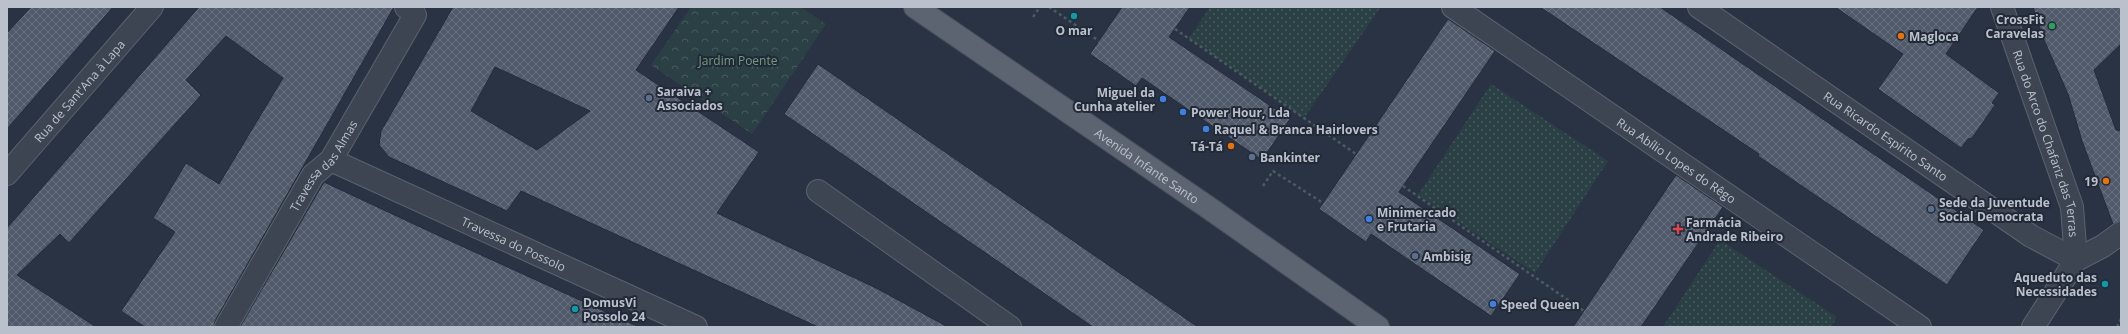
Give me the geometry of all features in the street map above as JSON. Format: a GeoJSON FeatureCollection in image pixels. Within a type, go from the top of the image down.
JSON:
{"type":"FeatureCollection","features":[{"type":"Feature","properties":{"kind":"main road","name":"Avenida Infante Santo"},"geometry":{"type":"LineString","coordinates":[[915,7],[1209,208],[1378,327]]}},
{"type":"Feature","properties":{"kind":"street","name":"Rua de Sant'Ana à Lapa"},"geometry":{"type":"LineString","coordinates":[[7,174],[152,7]]}},
{"type":"Feature","properties":{"kind":"street","name":"Travessa das Almas"},"geometry":{"type":"LineString","coordinates":[[226,327],[313,175],[331,160],[415,15],[406,7]]}},
{"type":"Feature","properties":{"kind":"street","name":"Rua Abílio Lopes do Rêgo"},"geometry":{"type":"LineString","coordinates":[[1453,7],[1920,327]]}},
{"type":"Feature","properties":{"kind":"street","name":"Rua Ricardo Espírito Santo"},"geometry":{"type":"LineString","coordinates":[[1699,7],[2031,236],[2076,260]]}},
{"type":"Feature","properties":{"kind":"street","name":"Rua do Arco do Chafariz das Terras"},"geometry":{"type":"LineString","coordinates":[[2002,7],[2072,208],[2076,260]]}},
{"type":"Feature","properties":{"kind":"street","name":"Travessa do Possolo"},"geometry":{"type":"LineString","coordinates":[[331,160],[696,327]]}},
{"type":"Feature","properties":{"kind":"street"},"geometry":{"type":"LineString","coordinates":[[818,191],[1010,327]]}},
{"type":"Feature","properties":{"kind":"street"},"geometry":{"type":"LineString","coordinates":[[2033,327],[2076,260],[2103,246],[2121,233]]}},
{"type":"Feature","properties":{"kind":"path"},"geometry":{"type":"LineString","coordinates":[[1033,17],[1040,7]]}},
{"type":"Feature","properties":{"kind":"path"},"geometry":{"type":"LineString","coordinates":[[1049,7],[1099,41]]}},
{"type":"Feature","properties":{"kind":"path"},"geometry":{"type":"LineString","coordinates":[[1175,29],[1356,154]]}},
{"type":"Feature","properties":{"kind":"path"},"geometry":{"type":"LineString","coordinates":[[1263,186],[1273,171],[1323,203]]}},
{"type":"Feature","properties":{"kind":"path"},"geometry":{"type":"LineString","coordinates":[[1404,186],[1584,311]]}},
{"type":"Feature","properties":{"kind":"path"},"geometry":{"type":"LineString","coordinates":[[2117,327],[2121,319]]}},
{"type":"Feature","properties":{"kind":"green space","name":"Jardim Poente"},"geometry":{"type":"Polygon","coordinates":[[[691,7],[801,7],[826,24],[752,134],[651,65],[691,7]]]}},
{"type":"Feature","properties":{"kind":"green space"},"geometry":{"type":"Polygon","coordinates":[[[1210,7],[1380,8],[1304,118],[1189,38],[1210,7]]]}},
{"type":"Feature","properties":{"kind":"green space"},"geometry":{"type":"Polygon","coordinates":[[[1491,84],[1608,161],[1535,273],[1418,195],[1491,84]]]}},
{"type":"Feature","properties":{"kind":"green space"},"geometry":{"type":"Polygon","coordinates":[[[1720,240],[1837,317],[1831,327],[1663,327],[1720,240]]]}},
{"type":"Feature","properties":{"kind":"building"},"geometry":{"type":"Polygon","coordinates":[[[31,7],[113,7],[7,129],[7,33],[31,7]]]}},
{"type":"Feature","properties":{"kind":"building"},"geometry":{"type":"Polygon","coordinates":[[[199,7],[394,7],[215,321],[214,327],[145,327],[121,311],[175,232],[153,218],[186,163],[219,184],[283,78],[226,36],[186,80],[201,95],[69,243],[60,234],[17,275],[96,327],[7,327],[7,228],[199,7]]]}},
{"type":"Feature","properties":{"kind":"building"},"geometry":{"type":"Polygon","coordinates":[[[453,7],[679,7],[636,70],[759,152],[717,213],[876,288],[948,327],[818,327],[521,191],[507,211],[389,157],[379,145],[381,131],[453,7]],[[495,67],[471,111],[537,150],[590,111],[495,67]]]}},
{"type":"Feature","properties":{"kind":"building"},"geometry":{"type":"Polygon","coordinates":[[[1122,7],[1190,7],[1169,37],[1290,119],[1262,160],[1142,78],[1136,86],[1090,54],[1122,7]]]}},
{"type":"Feature","properties":{"kind":"building"},"geometry":{"type":"Polygon","coordinates":[[[1540,7],[1660,7],[1984,230],[1947,285],[1758,156],[1759,154],[1540,7]]]}},
{"type":"Feature","properties":{"kind":"building"},"geometry":{"type":"Polygon","coordinates":[[[1835,7],[1978,7],[1946,54],[1999,93],[1992,103],[1995,105],[1972,138],[1968,139],[1961,148],[1878,89],[1903,54],[1835,7]]]}},
{"type":"Feature","properties":{"kind":"building"},"geometry":{"type":"Polygon","coordinates":[[[2033,7],[2121,7],[2121,44],[2094,70],[2116,130],[2121,131],[2121,221],[2113,224],[2082,141],[2068,94],[2044,40],[2033,7]]]}},
{"type":"Feature","properties":{"kind":"building"},"geometry":{"type":"Polygon","coordinates":[[[1448,19],[1495,51],[1399,192],[1520,274],[1491,316],[1371,234],[1366,242],[1319,209],[1448,19]]]}},
{"type":"Feature","properties":{"kind":"building"},"geometry":{"type":"Polygon","coordinates":[[[818,64],[1198,327],[1093,327],[784,114],[818,64]]]}},
{"type":"Feature","properties":{"kind":"building"},"geometry":{"type":"Polygon","coordinates":[[[1676,175],[1723,207],[1641,327],[1573,327],[1676,175]]]}},
{"type":"Feature","properties":{"kind":"building"},"geometry":{"type":"Polygon","coordinates":[[[324,182],[433,233],[639,327],[240,327],[324,182]]]}},
{"type":"Feature","properties":{"kind":"place","name":"O mar"},"geometry":{"type":"Point","coordinates":[1074,16]}},
{"type":"Feature","properties":{"kind":"place","name":"CrossFit Caravelas"},"geometry":{"type":"Point","coordinates":[2052,26]}},
{"type":"Feature","properties":{"kind":"place","name":"Magloca"},"geometry":{"type":"Point","coordinates":[1901,36]}},
{"type":"Feature","properties":{"kind":"place","name":"Saraiva + Associados"},"geometry":{"type":"Point","coordinates":[649,98]}},
{"type":"Feature","properties":{"kind":"place","name":"Miguel da Cunha atelier"},"geometry":{"type":"Point","coordinates":[1163,99]}},
{"type":"Feature","properties":{"kind":"place","name":"Power Hour, Lda"},"geometry":{"type":"Point","coordinates":[1183,112]}},
{"type":"Feature","properties":{"kind":"place","name":"Raquel & Branca Hairlovers"},"geometry":{"type":"Point","coordinates":[1206,129]}},
{"type":"Feature","properties":{"kind":"place","name":"Tá-Tá"},"geometry":{"type":"Point","coordinates":[1231,146]}},
{"type":"Feature","properties":{"kind":"place","name":"Bankinter"},"geometry":{"type":"Point","coordinates":[1252,157]}},
{"type":"Feature","properties":{"kind":"place","name":"19"},"geometry":{"type":"Point","coordinates":[2106,181]}},
{"type":"Feature","properties":{"kind":"place","name":"Sede da Juventude Social Democrata"},"geometry":{"type":"Point","coordinates":[1931,209]}},
{"type":"Feature","properties":{"kind":"place","name":"Minimercado e Frutaria"},"geometry":{"type":"Point","coordinates":[1369,219]}},
{"type":"Feature","properties":{"kind":"place","name":"Farmácia Andrade Ribeiro"},"geometry":{"type":"Point","coordinates":[1678,229]}},
{"type":"Feature","properties":{"kind":"place","name":"Ambisig"},"geometry":{"type":"Point","coordinates":[1415,256]}},
{"type":"Feature","properties":{"kind":"place","name":"Aqueduto das Necessidades"},"geometry":{"type":"Point","coordinates":[2105,284]}},
{"type":"Feature","properties":{"kind":"place","name":"Speed Queen"},"geometry":{"type":"Point","coordinates":[1493,304]}},
{"type":"Feature","properties":{"kind":"place","name":"DomusVi Possolo 24"},"geometry":{"type":"Point","coordinates":[575,309]}}]}
